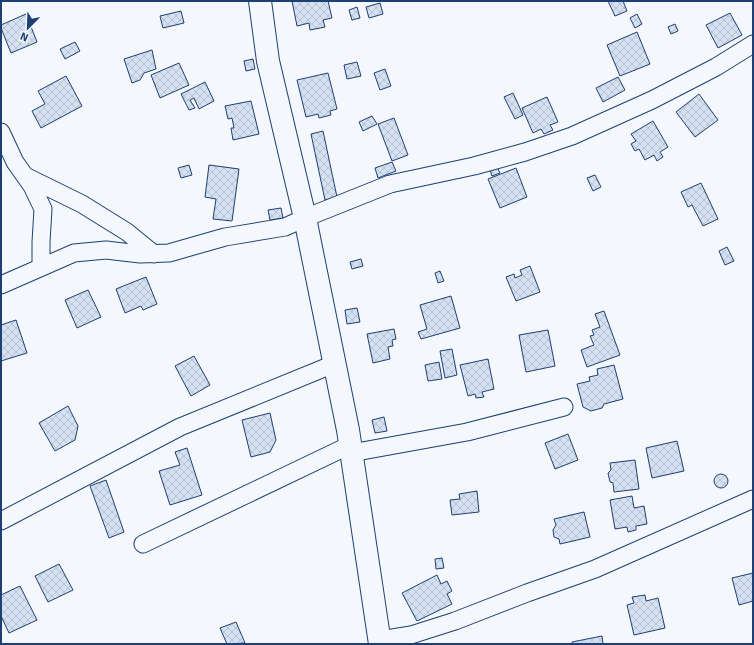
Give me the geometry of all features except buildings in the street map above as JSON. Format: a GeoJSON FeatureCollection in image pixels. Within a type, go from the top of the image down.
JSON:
{"type":"FeatureCollection","features":[{"type":"Feature","properties":{"kind":"highway"},"geometry":{"type":"LineString","coordinates":[[260,1],[268,61],[305,218],[350,449],[380,642]]}},
{"type":"Feature","properties":{"kind":"street"},"geometry":{"type":"LineString","coordinates":[[1,285],[74,253],[106,250],[140,254],[169,253],[225,237],[285,228],[305,218],[390,184],[474,166],[525,152],[572,136],[652,100],[716,67],[753,44]]}},
{"type":"Feature","properties":{"kind":"street"},"geometry":{"type":"LineString","coordinates":[[1,132],[15,162],[32,186],[43,209],[41,242],[42,267]]}},
{"type":"Feature","properties":{"kind":"street"},"geometry":{"type":"LineString","coordinates":[[25,176],[82,204],[127,232],[154,254]]}},
{"type":"Feature","properties":{"kind":"street"},"geometry":{"type":"LineString","coordinates":[[1,521],[180,427],[334,364]]}},
{"type":"Feature","properties":{"kind":"street"},"geometry":{"type":"LineString","coordinates":[[143,544],[350,449],[467,432],[564,407]]}},
{"type":"Feature","properties":{"kind":"street"},"geometry":{"type":"LineString","coordinates":[[380,642],[411,635],[455,621],[526,593],[595,569],[753,499]]}}]}
